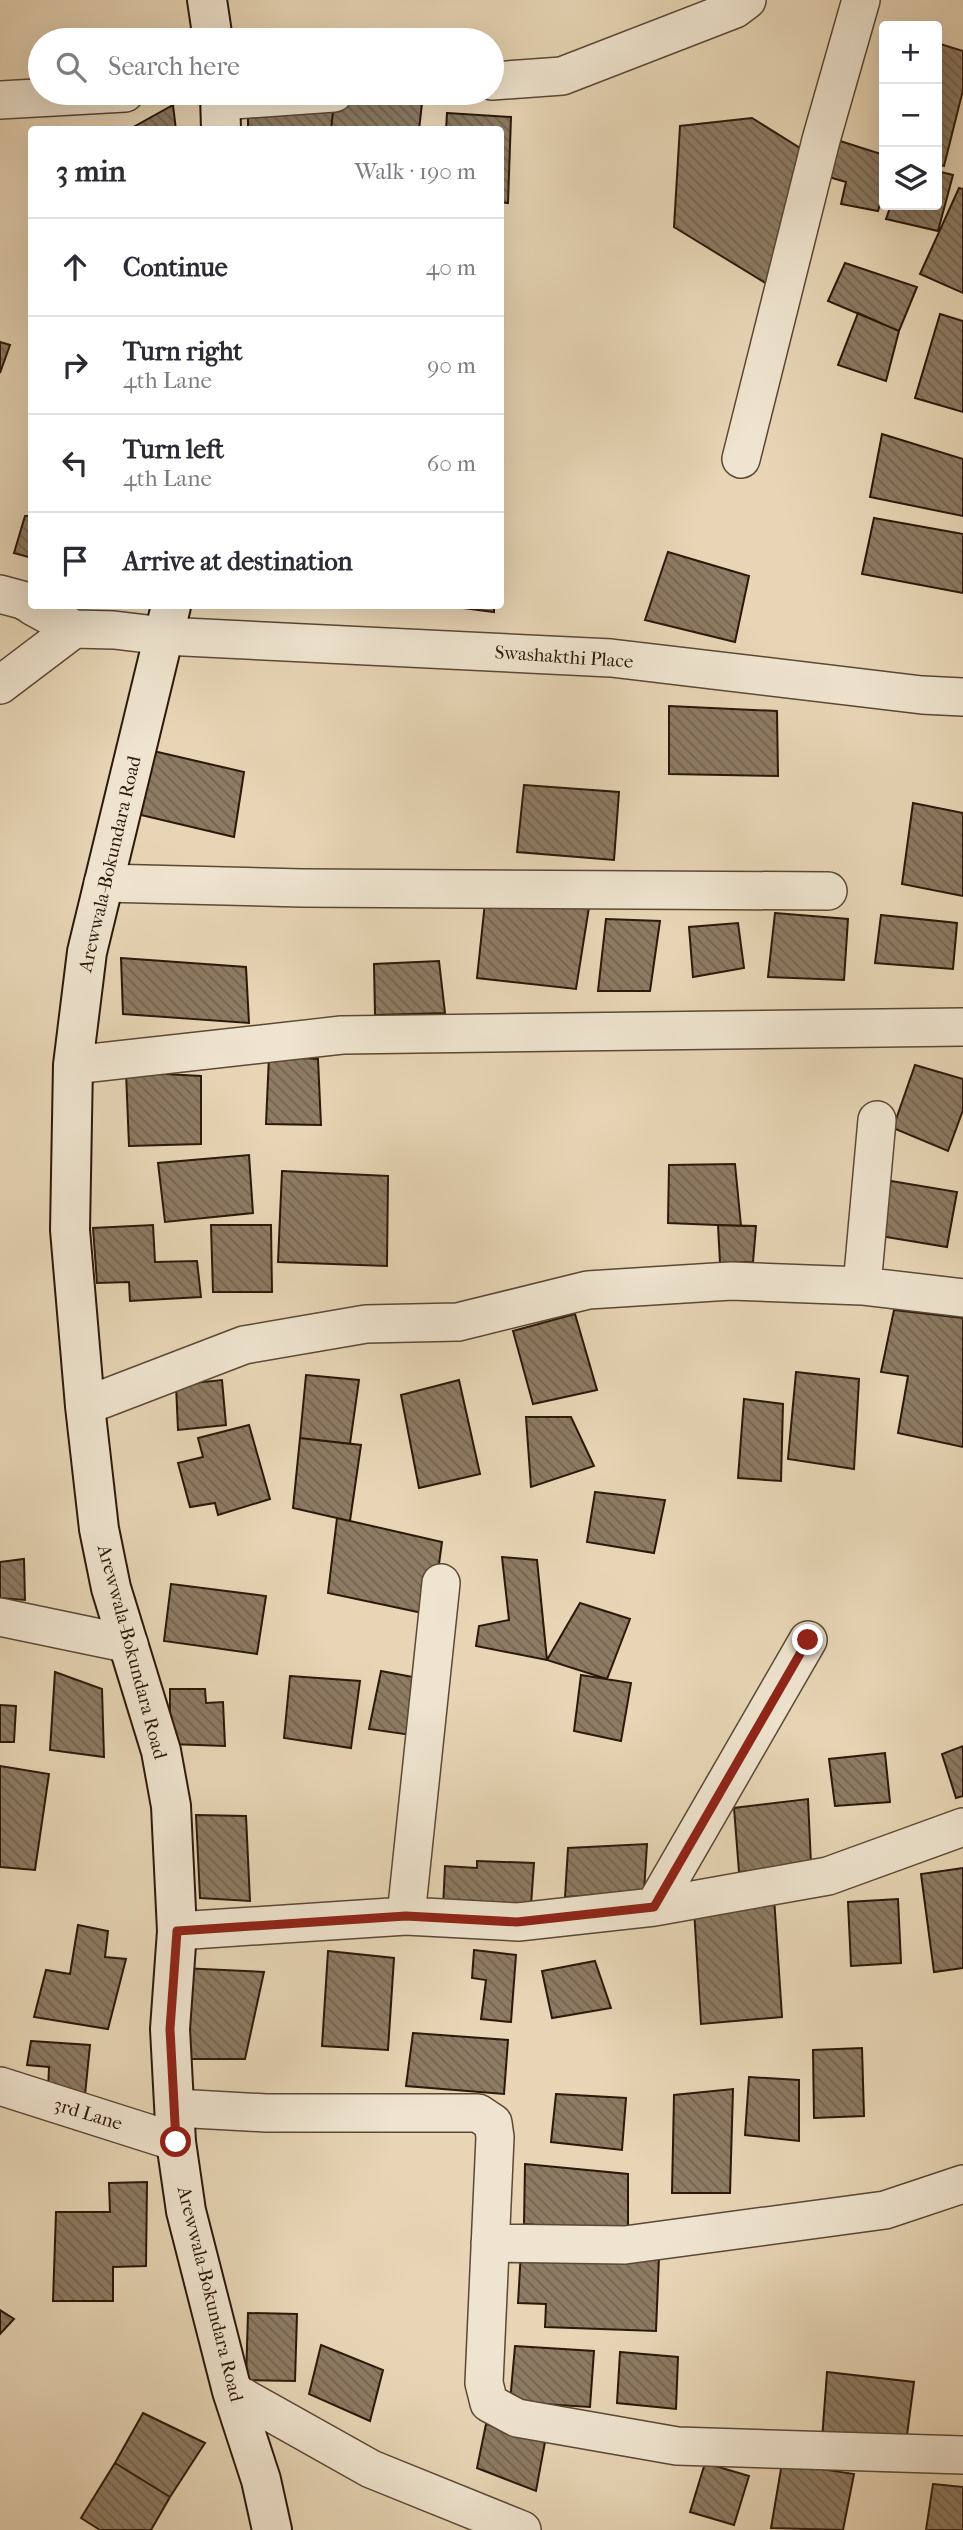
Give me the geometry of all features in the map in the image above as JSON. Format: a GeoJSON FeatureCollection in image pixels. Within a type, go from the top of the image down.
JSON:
{"type":"FeatureCollection","features":[{"type":"Feature","properties":{"kind":"street"},"geometry":{"type":"LineString","coordinates":[[206,0],[211,28]]}},
{"type":"Feature","properties":{"kind":"street"},"geometry":{"type":"LineString","coordinates":[[504,80],[562,76],[735,9],[747,0]]}},
{"type":"Feature","properties":{"kind":"street"},"geometry":{"type":"LineString","coordinates":[[741,458],[821,140],[861,0]]}},
{"type":"Feature","properties":{"kind":"street"},"geometry":{"type":"LineString","coordinates":[[0,100],[28,98]]}},
{"type":"Feature","properties":{"kind":"street"},"geometry":{"type":"LineString","coordinates":[[220,108],[243,105]]}},
{"type":"Feature","properties":{"kind":"street"},"geometry":{"type":"LineString","coordinates":[[0,594],[28,604]]}},
{"type":"Feature","properties":{"kind":"street"},"geometry":{"type":"LineString","coordinates":[[0,685],[74,629],[39,609]]}},
{"type":"Feature","properties":{"kind":"street","name":"Swashakthi Place"},"geometry":{"type":"LineString","coordinates":[[74,629],[114,630],[168,621],[611,658],[922,695],[963,697]]}},
{"type":"Feature","properties":{"kind":"street","name":"Arewwala-Bokundara Road"},"geometry":{"type":"LineString","coordinates":[[168,621],[87,951],[73,1065],[70,1230],[99,1529],[111,1588],[161,1751],[171,1807],[177,1931],[170,2029],[175,2125],[186,2211],[232,2391],[261,2480],[272,2530]]}},
{"type":"Feature","properties":{"kind":"street"},"geometry":{"type":"LineString","coordinates":[[103,883],[302,888],[828,891]]}},
{"type":"Feature","properties":{"kind":"street"},"geometry":{"type":"LineString","coordinates":[[73,1065],[342,1035],[963,1027]]}},
{"type":"Feature","properties":{"kind":"street"},"geometry":{"type":"LineString","coordinates":[[862,1286],[877,1120]]}},
{"type":"Feature","properties":{"kind":"street"},"geometry":{"type":"LineString","coordinates":[[85,1406],[244,1345],[366,1324],[458,1322],[588,1290],[731,1281],[862,1286],[963,1298]]}},
{"type":"Feature","properties":{"kind":"street"},"geometry":{"type":"LineString","coordinates":[[406,1916],[441,1583]]}},
{"type":"Feature","properties":{"kind":"street"},"geometry":{"type":"LineString","coordinates":[[0,1617],[129,1644]]}},
{"type":"Feature","properties":{"kind":"street"},"geometry":{"type":"LineString","coordinates":[[654,1907],[808,1640]]}},
{"type":"Feature","properties":{"kind":"street"},"geometry":{"type":"LineString","coordinates":[[177,1931],[406,1916],[517,1922],[654,1907],[828,1875],[963,1826]]}},
{"type":"Feature","properties":{"kind":"street","name":"3rd Lane"},"geometry":{"type":"LineString","coordinates":[[0,2086],[175,2125],[266,2113],[478,2113],[493,2123],[495,2137],[484,2383],[489,2403],[517,2418],[677,2446],[963,2455]]}},
{"type":"Feature","properties":{"kind":"street"},"geometry":{"type":"LineString","coordinates":[[490,2243],[625,2245],[885,2210],[963,2184]]}},
{"type":"Feature","properties":{"kind":"street"},"geometry":{"type":"LineString","coordinates":[[232,2391],[371,2469],[522,2530]]}},
{"type":"Feature","properties":{"kind":"building"},"geometry":{"type":"Polygon","coordinates":[[[942,45],[963,51],[963,90],[944,166],[942,45]]]}},
{"type":"Feature","properties":{"kind":"building"},"geometry":{"type":"Polygon","coordinates":[[[173,105],[176,126],[135,126],[173,105]]]}},
{"type":"Feature","properties":{"kind":"building"},"geometry":{"type":"Polygon","coordinates":[[[248,105],[334,105],[331,126],[248,126],[248,105]]]}},
{"type":"Feature","properties":{"kind":"building"},"geometry":{"type":"Polygon","coordinates":[[[334,105],[422,105],[419,126],[331,126],[334,105]]]}},
{"type":"Feature","properties":{"kind":"building"},"geometry":{"type":"Polygon","coordinates":[[[447,113],[511,117],[508,203],[504,202],[504,126],[446,126],[447,113]]]}},
{"type":"Feature","properties":{"kind":"building"},"geometry":{"type":"Polygon","coordinates":[[[752,118],[800,148],[767,284],[674,227],[680,126],[752,118]]]}},
{"type":"Feature","properties":{"kind":"building"},"geometry":{"type":"Polygon","coordinates":[[[837,140],[879,153],[878,211],[841,204],[846,182],[829,177],[837,140]]]}},
{"type":"Feature","properties":{"kind":"building"},"geometry":{"type":"Polygon","coordinates":[[[942,172],[953,175],[938,231],[886,219],[889,210],[942,210],[942,172]]]}},
{"type":"Feature","properties":{"kind":"building"},"geometry":{"type":"Polygon","coordinates":[[[959,188],[963,189],[963,293],[920,274],[959,188]]]}},
{"type":"Feature","properties":{"kind":"building"},"geometry":{"type":"Polygon","coordinates":[[[845,263],[917,287],[899,331],[828,301],[845,263]]]}},
{"type":"Feature","properties":{"kind":"building"},"geometry":{"type":"Polygon","coordinates":[[[858,313],[899,331],[886,381],[838,365],[858,313]]]}},
{"type":"Feature","properties":{"kind":"building"},"geometry":{"type":"Polygon","coordinates":[[[940,314],[963,321],[963,412],[915,398],[940,314]]]}},
{"type":"Feature","properties":{"kind":"building"},"geometry":{"type":"Polygon","coordinates":[[[0,342],[10,345],[0,373],[0,342]]]}},
{"type":"Feature","properties":{"kind":"building"},"geometry":{"type":"Polygon","coordinates":[[[882,434],[963,459],[963,516],[870,497],[882,434]]]}},
{"type":"Feature","properties":{"kind":"building"},"geometry":{"type":"Polygon","coordinates":[[[25,516],[28,516],[28,557],[14,553],[25,516]]]}},
{"type":"Feature","properties":{"kind":"building"},"geometry":{"type":"Polygon","coordinates":[[[874,518],[963,534],[963,593],[862,574],[874,518]]]}},
{"type":"Feature","properties":{"kind":"building"},"geometry":{"type":"Polygon","coordinates":[[[668,552],[749,576],[735,642],[645,620],[668,552]]]}},
{"type":"Feature","properties":{"kind":"building"},"geometry":{"type":"Polygon","coordinates":[[[471,609],[494,609],[494,612],[471,609]]]}},
{"type":"Feature","properties":{"kind":"building"},"geometry":{"type":"Polygon","coordinates":[[[669,706],[777,711],[778,776],[669,774],[669,706]]]}},
{"type":"Feature","properties":{"kind":"building"},"geometry":{"type":"Polygon","coordinates":[[[149,750],[244,772],[234,837],[141,815],[149,750]]]}},
{"type":"Feature","properties":{"kind":"building"},"geometry":{"type":"Polygon","coordinates":[[[524,785],[619,792],[614,860],[517,852],[524,785]]]}},
{"type":"Feature","properties":{"kind":"building"},"geometry":{"type":"Polygon","coordinates":[[[913,803],[963,813],[963,896],[902,884],[913,803]]]}},
{"type":"Feature","properties":{"kind":"building"},"geometry":{"type":"Polygon","coordinates":[[[486,893],[590,901],[576,989],[477,978],[486,893]]]}},
{"type":"Feature","properties":{"kind":"building"},"geometry":{"type":"Polygon","coordinates":[[[775,913],[848,919],[844,980],[768,977],[775,913]]]}},
{"type":"Feature","properties":{"kind":"building"},"geometry":{"type":"Polygon","coordinates":[[[881,915],[957,923],[953,969],[875,963],[881,915]]]}},
{"type":"Feature","properties":{"kind":"building"},"geometry":{"type":"Polygon","coordinates":[[[606,919],[660,921],[650,991],[598,991],[606,919]]]}},
{"type":"Feature","properties":{"kind":"building"},"geometry":{"type":"Polygon","coordinates":[[[738,923],[744,968],[693,977],[689,927],[738,923]]]}},
{"type":"Feature","properties":{"kind":"building"},"geometry":{"type":"Polygon","coordinates":[[[121,958],[246,967],[249,1023],[123,1014],[121,958]]]}},
{"type":"Feature","properties":{"kind":"building"},"geometry":{"type":"Polygon","coordinates":[[[439,961],[445,1013],[375,1015],[374,964],[439,961]]]}},
{"type":"Feature","properties":{"kind":"building"},"geometry":{"type":"Polygon","coordinates":[[[269,1056],[318,1059],[321,1125],[266,1124],[269,1056]]]}},
{"type":"Feature","properties":{"kind":"building"},"geometry":{"type":"Polygon","coordinates":[[[915,1065],[963,1079],[963,1110],[948,1151],[893,1128],[915,1065]]]}},
{"type":"Feature","properties":{"kind":"building"},"geometry":{"type":"Polygon","coordinates":[[[126,1072],[201,1076],[201,1144],[129,1146],[126,1072]]]}},
{"type":"Feature","properties":{"kind":"building"},"geometry":{"type":"Polygon","coordinates":[[[249,1155],[253,1213],[165,1222],[158,1163],[249,1155]]]}},
{"type":"Feature","properties":{"kind":"building"},"geometry":{"type":"Polygon","coordinates":[[[735,1164],[741,1226],[668,1223],[669,1165],[735,1164]]]}},
{"type":"Feature","properties":{"kind":"building"},"geometry":{"type":"Polygon","coordinates":[[[282,1171],[388,1176],[387,1266],[278,1262],[282,1171]]]}},
{"type":"Feature","properties":{"kind":"building"},"geometry":{"type":"Polygon","coordinates":[[[891,1181],[957,1192],[947,1247],[880,1236],[891,1181]]]}},
{"type":"Feature","properties":{"kind":"building"},"geometry":{"type":"Polygon","coordinates":[[[153,1225],[155,1262],[197,1261],[201,1297],[130,1301],[129,1282],[97,1283],[93,1228],[153,1225]]]}},
{"type":"Feature","properties":{"kind":"building"},"geometry":{"type":"Polygon","coordinates":[[[211,1225],[271,1225],[272,1292],[213,1292],[211,1225]]]}},
{"type":"Feature","properties":{"kind":"building"},"geometry":{"type":"Polygon","coordinates":[[[718,1225],[756,1226],[753,1262],[720,1263],[718,1225]]]}},
{"type":"Feature","properties":{"kind":"building"},"geometry":{"type":"Polygon","coordinates":[[[894,1310],[963,1318],[963,1447],[898,1433],[908,1376],[881,1372],[894,1310]]]}},
{"type":"Feature","properties":{"kind":"building"},"geometry":{"type":"Polygon","coordinates":[[[575,1314],[597,1390],[533,1404],[513,1331],[575,1314]]]}},
{"type":"Feature","properties":{"kind":"building"},"geometry":{"type":"Polygon","coordinates":[[[796,1372],[859,1379],[854,1469],[788,1459],[796,1372]]]}},
{"type":"Feature","properties":{"kind":"building"},"geometry":{"type":"Polygon","coordinates":[[[306,1375],[359,1380],[350,1444],[300,1438],[306,1375]]]}},
{"type":"Feature","properties":{"kind":"building"},"geometry":{"type":"Polygon","coordinates":[[[222,1380],[226,1425],[178,1430],[176,1385],[222,1380]]]}},
{"type":"Feature","properties":{"kind":"building"},"geometry":{"type":"Polygon","coordinates":[[[459,1380],[480,1474],[419,1488],[401,1395],[459,1380]]]}},
{"type":"Feature","properties":{"kind":"building"},"geometry":{"type":"Polygon","coordinates":[[[744,1399],[783,1404],[781,1481],[738,1478],[744,1399]]]}},
{"type":"Feature","properties":{"kind":"building"},"geometry":{"type":"Polygon","coordinates":[[[526,1417],[571,1417],[594,1466],[531,1487],[526,1417]]]}},
{"type":"Feature","properties":{"kind":"building"},"geometry":{"type":"Polygon","coordinates":[[[249,1425],[270,1499],[218,1515],[215,1503],[190,1507],[178,1463],[203,1457],[198,1438],[249,1425]]]}},
{"type":"Feature","properties":{"kind":"building"},"geometry":{"type":"Polygon","coordinates":[[[300,1438],[361,1445],[350,1521],[293,1508],[300,1438]]]}},
{"type":"Feature","properties":{"kind":"building"},"geometry":{"type":"Polygon","coordinates":[[[595,1492],[665,1500],[654,1553],[587,1542],[595,1492]]]}},
{"type":"Feature","properties":{"kind":"building"},"geometry":{"type":"Polygon","coordinates":[[[337,1518],[442,1542],[432,1615],[328,1593],[337,1518]]]}},
{"type":"Feature","properties":{"kind":"building"},"geometry":{"type":"Polygon","coordinates":[[[502,1557],[537,1560],[547,1660],[476,1646],[479,1626],[509,1620],[502,1557]]]}},
{"type":"Feature","properties":{"kind":"building"},"geometry":{"type":"Polygon","coordinates":[[[24,1559],[25,1600],[0,1598],[0,1562],[24,1559]]]}},
{"type":"Feature","properties":{"kind":"building"},"geometry":{"type":"Polygon","coordinates":[[[171,1584],[266,1596],[257,1654],[164,1641],[171,1584]]]}},
{"type":"Feature","properties":{"kind":"building"},"geometry":{"type":"Polygon","coordinates":[[[580,1603],[630,1619],[607,1679],[547,1660],[580,1603]]]}},
{"type":"Feature","properties":{"kind":"building"},"geometry":{"type":"Polygon","coordinates":[[[381,1671],[429,1680],[418,1736],[369,1729],[381,1671]]]}},
{"type":"Feature","properties":{"kind":"building"},"geometry":{"type":"Polygon","coordinates":[[[55,1672],[102,1689],[104,1757],[50,1750],[55,1672]]]}},
{"type":"Feature","properties":{"kind":"building"},"geometry":{"type":"Polygon","coordinates":[[[581,1675],[631,1683],[621,1741],[574,1731],[581,1675]]]}},
{"type":"Feature","properties":{"kind":"building"},"geometry":{"type":"Polygon","coordinates":[[[290,1676],[360,1681],[351,1748],[284,1738],[290,1676]]]}},
{"type":"Feature","properties":{"kind":"building"},"geometry":{"type":"Polygon","coordinates":[[[170,1689],[205,1689],[206,1703],[223,1702],[225,1746],[170,1744],[170,1689]]]}},
{"type":"Feature","properties":{"kind":"building"},"geometry":{"type":"Polygon","coordinates":[[[0,1705],[16,1706],[14,1742],[0,1742],[0,1705]]]}},
{"type":"Feature","properties":{"kind":"building"},"geometry":{"type":"Polygon","coordinates":[[[963,1746],[963,1796],[956,1798],[942,1754],[963,1746]]]}},
{"type":"Feature","properties":{"kind":"building"},"geometry":{"type":"Polygon","coordinates":[[[885,1753],[890,1802],[835,1806],[829,1759],[885,1753]]]}},
{"type":"Feature","properties":{"kind":"building"},"geometry":{"type":"Polygon","coordinates":[[[0,1766],[49,1774],[35,1870],[0,1867],[0,1766]]]}},
{"type":"Feature","properties":{"kind":"building"},"geometry":{"type":"Polygon","coordinates":[[[808,1799],[811,1864],[739,1872],[734,1808],[808,1799]]]}},
{"type":"Feature","properties":{"kind":"building"},"geometry":{"type":"Polygon","coordinates":[[[196,1815],[246,1816],[250,1901],[200,1898],[196,1815]]]}},
{"type":"Feature","properties":{"kind":"building"},"geometry":{"type":"Polygon","coordinates":[[[647,1844],[644,1892],[565,1897],[568,1848],[647,1844]]]}},
{"type":"Feature","properties":{"kind":"building"},"geometry":{"type":"Polygon","coordinates":[[[477,1861],[534,1863],[531,1905],[443,1908],[445,1866],[477,1868],[477,1861]]]}},
{"type":"Feature","properties":{"kind":"building"},"geometry":{"type":"Polygon","coordinates":[[[963,1868],[963,1968],[934,1972],[921,1874],[963,1868]]]}},
{"type":"Feature","properties":{"kind":"building"},"geometry":{"type":"Polygon","coordinates":[[[774,1897],[782,2017],[701,2024],[694,1909],[774,1897]]]}},
{"type":"Feature","properties":{"kind":"building"},"geometry":{"type":"Polygon","coordinates":[[[898,1899],[901,1963],[851,1966],[848,1902],[898,1899]]]}},
{"type":"Feature","properties":{"kind":"building"},"geometry":{"type":"Polygon","coordinates":[[[78,1925],[108,1931],[105,1957],[126,1959],[108,2029],[34,2017],[46,1970],[70,1974],[78,1925]]]}},
{"type":"Feature","properties":{"kind":"building"},"geometry":{"type":"Polygon","coordinates":[[[474,1950],[516,1955],[511,2022],[481,2019],[486,1980],[472,1978],[474,1950]]]}},
{"type":"Feature","properties":{"kind":"building"},"geometry":{"type":"Polygon","coordinates":[[[328,1951],[394,1958],[388,2050],[322,2046],[328,1951]]]}},
{"type":"Feature","properties":{"kind":"building"},"geometry":{"type":"Polygon","coordinates":[[[595,1961],[611,2008],[552,2018],[542,1971],[595,1961]]]}},
{"type":"Feature","properties":{"kind":"building"},"geometry":{"type":"Polygon","coordinates":[[[181,1968],[264,1972],[245,2059],[177,2059],[181,1968]]]}},
{"type":"Feature","properties":{"kind":"building"},"geometry":{"type":"Polygon","coordinates":[[[413,2033],[508,2040],[504,2094],[406,2086],[413,2033]]]}},
{"type":"Feature","properties":{"kind":"building"},"geometry":{"type":"Polygon","coordinates":[[[31,2041],[90,2045],[85,2095],[48,2092],[49,2067],[27,2065],[31,2041]]]}},
{"type":"Feature","properties":{"kind":"building"},"geometry":{"type":"Polygon","coordinates":[[[862,2048],[864,2116],[814,2118],[813,2050],[862,2048]]]}},
{"type":"Feature","properties":{"kind":"building"},"geometry":{"type":"Polygon","coordinates":[[[749,2077],[799,2080],[799,2141],[745,2135],[749,2077]]]}},
{"type":"Feature","properties":{"kind":"building"},"geometry":{"type":"Polygon","coordinates":[[[733,2089],[730,2193],[672,2193],[674,2095],[733,2089]]]}},
{"type":"Feature","properties":{"kind":"building"},"geometry":{"type":"Polygon","coordinates":[[[556,2094],[626,2098],[622,2150],[551,2142],[556,2094]]]}},
{"type":"Feature","properties":{"kind":"building"},"geometry":{"type":"Polygon","coordinates":[[[525,2164],[628,2174],[628,2233],[524,2224],[525,2164]]]}},
{"type":"Feature","properties":{"kind":"building"},"geometry":{"type":"Polygon","coordinates":[[[147,2182],[146,2266],[113,2267],[113,2301],[53,2301],[56,2212],[110,2212],[109,2183],[147,2182]]]}},
{"type":"Feature","properties":{"kind":"building"},"geometry":{"type":"Polygon","coordinates":[[[521,2251],[659,2257],[656,2331],[545,2327],[546,2304],[518,2303],[521,2251]]]}},
{"type":"Feature","properties":{"kind":"building"},"geometry":{"type":"Polygon","coordinates":[[[0,2310],[14,2319],[0,2334],[0,2310]]]}},
{"type":"Feature","properties":{"kind":"building"},"geometry":{"type":"Polygon","coordinates":[[[248,2313],[297,2314],[295,2381],[246,2380],[248,2313]]]}},
{"type":"Feature","properties":{"kind":"building"},"geometry":{"type":"Polygon","coordinates":[[[321,2345],[383,2370],[370,2421],[309,2394],[321,2345]]]}},
{"type":"Feature","properties":{"kind":"building"},"geometry":{"type":"Polygon","coordinates":[[[515,2346],[594,2351],[590,2407],[510,2402],[515,2346]]]}},
{"type":"Feature","properties":{"kind":"building"},"geometry":{"type":"Polygon","coordinates":[[[620,2352],[678,2357],[676,2409],[617,2403],[620,2352]]]}},
{"type":"Feature","properties":{"kind":"building"},"geometry":{"type":"Polygon","coordinates":[[[827,2372],[914,2382],[906,2443],[822,2440],[827,2372]]]}},
{"type":"Feature","properties":{"kind":"building"},"geometry":{"type":"Polygon","coordinates":[[[143,2413],[205,2443],[170,2497],[115,2463],[143,2413]]]}},
{"type":"Feature","properties":{"kind":"building"},"geometry":{"type":"Polygon","coordinates":[[[486,2424],[545,2442],[536,2491],[477,2468],[486,2424]]]}},
{"type":"Feature","properties":{"kind":"building"},"geometry":{"type":"Polygon","coordinates":[[[115,2463],[170,2497],[151,2530],[100,2530],[81,2518],[115,2463]]]}},
{"type":"Feature","properties":{"kind":"building"},"geometry":{"type":"Polygon","coordinates":[[[705,2463],[749,2476],[734,2525],[690,2512],[705,2463]]]}},
{"type":"Feature","properties":{"kind":"building"},"geometry":{"type":"Polygon","coordinates":[[[782,2463],[854,2474],[843,2530],[771,2528],[782,2463]]]}},
{"type":"Feature","properties":{"kind":"building"},"geometry":{"type":"Polygon","coordinates":[[[933,2484],[963,2487],[963,2530],[926,2530],[933,2484]]]}},
{"type":"Feature","properties":{"kind":"route"},"geometry":{"type":"LineString","coordinates":[[176,2142],[170,2029],[177,1931],[406,1916],[517,1922],[654,1907],[808,1640]]}}]}
